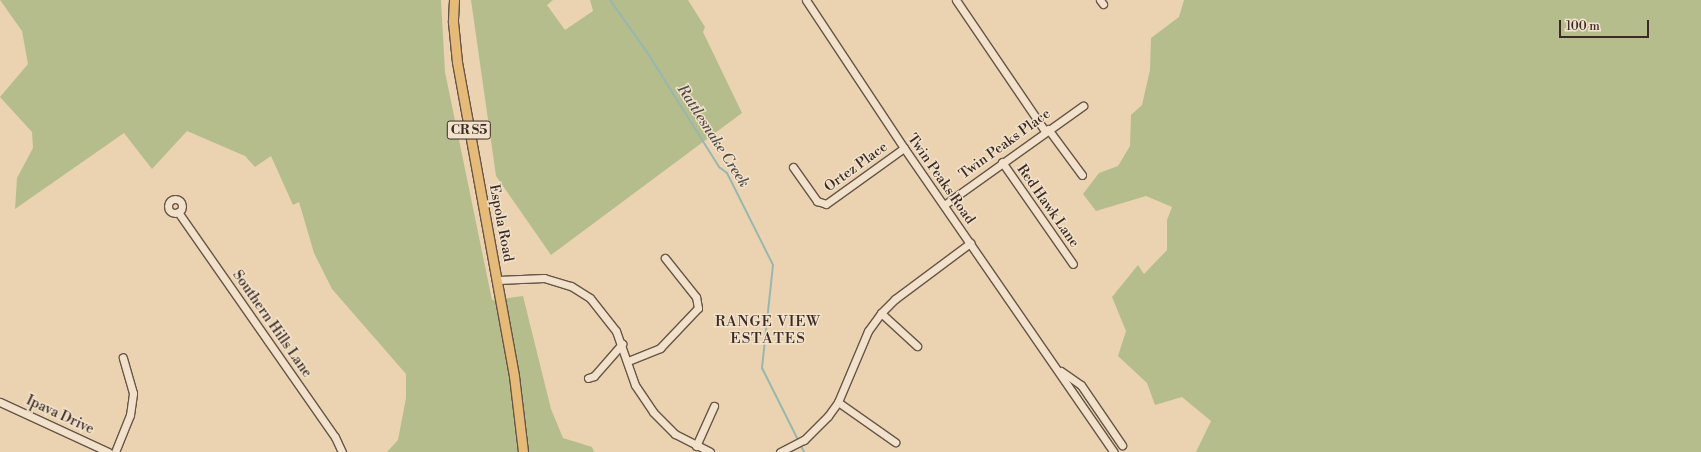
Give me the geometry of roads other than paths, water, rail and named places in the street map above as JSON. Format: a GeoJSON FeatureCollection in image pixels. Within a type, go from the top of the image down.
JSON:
{"type":"FeatureCollection","features":[{"type":"Feature","properties":{"kind":"main road","name":"Espola Road"},"geometry":{"type":"LineString","coordinates":[[454,0],[453,28],[457,62],[498,280],[519,404],[523,452]]}},
{"type":"Feature","properties":{"kind":"street","name":"Twin Peaks Road"},"geometry":{"type":"LineString","coordinates":[[806,0],[904,148],[1059,370],[1114,452]]}},
{"type":"Feature","properties":{"kind":"street"},"geometry":{"type":"LineString","coordinates":[[956,0],[1047,130],[1082,175]]}},
{"type":"Feature","properties":{"kind":"street","name":"Twin Peaks Place"},"geometry":{"type":"LineString","coordinates":[[944,205],[1002,162],[1083,106]]}},
{"type":"Feature","properties":{"kind":"street","name":"Ortez Place"},"geometry":{"type":"LineString","coordinates":[[793,167],[818,201],[826,204],[904,148]]}},
{"type":"Feature","properties":{"kind":"street","name":"Red Hawk Lane"},"geometry":{"type":"LineString","coordinates":[[1002,162],[1073,264]]}},
{"type":"Feature","properties":{"kind":"street","name":"Southern Hills Lane"},"geometry":{"type":"LineString","coordinates":[[178,212],[335,437],[342,452]]}},
{"type":"Feature","properties":{"kind":"street"},"geometry":{"type":"LineString","coordinates":[[780,452],[796,445],[814,432],[838,402],[868,331],[881,313],[895,299],[970,243]]}},
{"type":"Feature","properties":{"kind":"street"},"geometry":{"type":"LineString","coordinates":[[628,361],[660,348],[698,308],[696,296],[665,258]]}},
{"type":"Feature","properties":{"kind":"street"},"geometry":{"type":"LineString","coordinates":[[498,280],[537,277],[571,286],[597,305],[613,326],[622,344],[635,385],[657,418],[675,434],[710,452]]}},
{"type":"Feature","properties":{"kind":"street"},"geometry":{"type":"LineString","coordinates":[[881,313],[917,346]]}},
{"type":"Feature","properties":{"kind":"street"},"geometry":{"type":"LineString","coordinates":[[588,378],[594,376],[622,344]]}},
{"type":"Feature","properties":{"kind":"street"},"geometry":{"type":"LineString","coordinates":[[115,452],[130,415],[133,393],[123,358]]}},
{"type":"Feature","properties":{"kind":"street","name":"Twin Peaks Road"},"geometry":{"type":"LineString","coordinates":[[1059,370],[1081,385],[1122,445]]}},
{"type":"Feature","properties":{"kind":"street","name":"Ipava Drive"},"geometry":{"type":"LineString","coordinates":[[0,402],[108,452]]}},
{"type":"Feature","properties":{"kind":"street"},"geometry":{"type":"LineString","coordinates":[[838,402],[895,442]]}},
{"type":"Feature","properties":{"kind":"street"},"geometry":{"type":"LineString","coordinates":[[696,446],[714,406]]}},
{"type":"Feature","properties":{"kind":"waterway","name":"Rattlesnake Creek"},"geometry":{"type":"LineString","coordinates":[[610,0],[647,52],[719,167],[727,173],[773,265],[762,368],[798,440]]}},
{"type":"Feature","properties":{"kind":"waterway","name":"Rattlesnake Creek"},"geometry":{"type":"LineString","coordinates":[[800,444],[804,452]]}},
{"type":"Feature","properties":{"kind":"district","name":"RANGE VIEW ESTATES"},"geometry":{"type":"Point","coordinates":[768,330]}}]}
